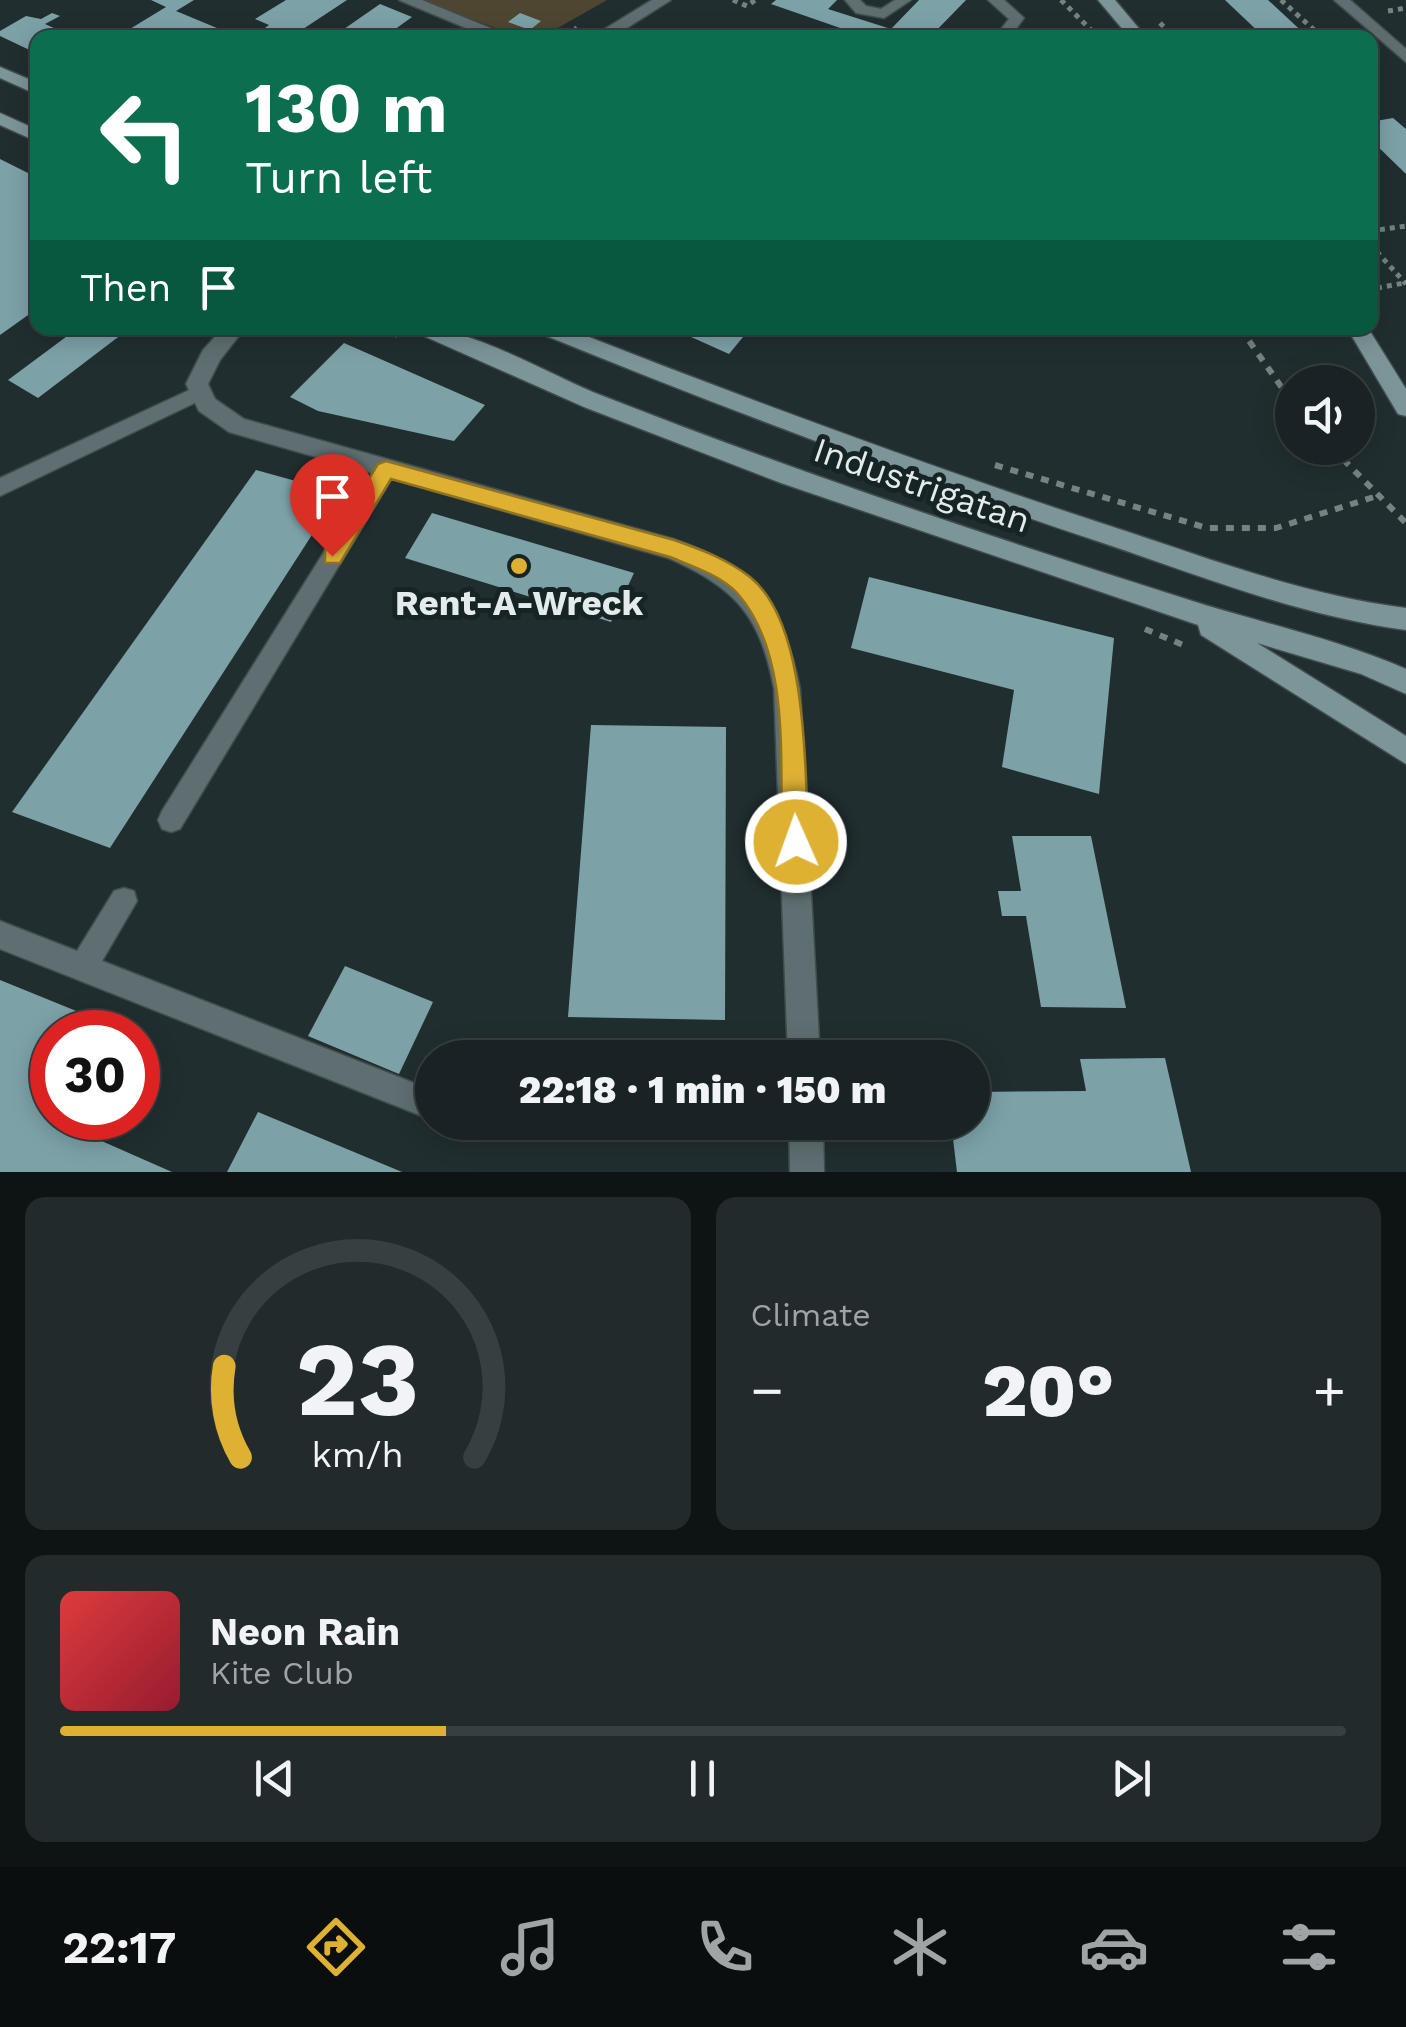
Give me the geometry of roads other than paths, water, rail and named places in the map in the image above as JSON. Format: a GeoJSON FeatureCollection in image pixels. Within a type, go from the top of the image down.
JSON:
{"type":"FeatureCollection","features":[{"type":"Feature","properties":{"kind":"main road"},"geometry":{"type":"LineString","coordinates":[[1106,0],[1131,30]]}},
{"type":"Feature","properties":{"kind":"main road"},"geometry":{"type":"LineString","coordinates":[[0,72],[30,86]]}},
{"type":"Feature","properties":{"kind":"main road"},"geometry":{"type":"LineString","coordinates":[[0,118],[30,133]]}},
{"type":"Feature","properties":{"kind":"main road","name":"Industrigatan"},"geometry":{"type":"LineString","coordinates":[[441,335],[714,449],[1185,610],[1366,664],[1406,682]]}},
{"type":"Feature","properties":{"kind":"main road","name":"Industrigatan"},"geometry":{"type":"LineString","coordinates":[[564,335],[1080,526],[1322,605],[1406,619]]}},
{"type":"Feature","properties":{"kind":"main road"},"geometry":{"type":"LineString","coordinates":[[1363,335],[1406,382]]}},
{"type":"Feature","properties":{"kind":"main road"},"geometry":{"type":"LineString","coordinates":[[1374,349],[1406,408]]}},
{"type":"Feature","properties":{"kind":"main road"},"geometry":{"type":"LineString","coordinates":[[1185,610],[1406,751]]}},
{"type":"Feature","properties":{"kind":"street"},"geometry":{"type":"LineString","coordinates":[[407,0],[485,30]]}},
{"type":"Feature","properties":{"kind":"street"},"geometry":{"type":"LineString","coordinates":[[612,30],[663,0]]}},
{"type":"Feature","properties":{"kind":"street"},"geometry":{"type":"LineString","coordinates":[[229,335],[201,372],[198,393],[223,416],[258,435],[674,549],[734,578],[762,607],[777,639],[787,689],[803,1040]]}},
{"type":"Feature","properties":{"kind":"street"},"geometry":{"type":"LineString","coordinates":[[806,1140],[807,1172]]}},
{"type":"Feature","properties":{"kind":"lane"},"geometry":{"type":"LineString","coordinates":[[852,0],[861,10],[884,14],[904,0]]}},
{"type":"Feature","properties":{"kind":"lane"},"geometry":{"type":"LineString","coordinates":[[995,0],[1018,18],[1008,30]]}},
{"type":"Feature","properties":{"kind":"lane"},"geometry":{"type":"LineString","coordinates":[[1341,0],[1375,30]]}},
{"type":"Feature","properties":{"kind":"lane"},"geometry":{"type":"LineString","coordinates":[[1378,32],[1406,57]]}},
{"type":"Feature","properties":{"kind":"lane"},"geometry":{"type":"LineString","coordinates":[[0,488],[198,393]]}},
{"type":"Feature","properties":{"kind":"lane"},"geometry":{"type":"LineString","coordinates":[[171,820],[386,470]]}},
{"type":"Feature","properties":{"kind":"lane"},"geometry":{"type":"LineString","coordinates":[[82,968],[124,901]]}},
{"type":"Feature","properties":{"kind":"lane"},"geometry":{"type":"LineString","coordinates":[[0,934],[415,1098]]}},
{"type":"Feature","properties":{"kind":"place","name":"Rent-A-Wreck"},"geometry":{"type":"Point","coordinates":[519,566]}}]}
